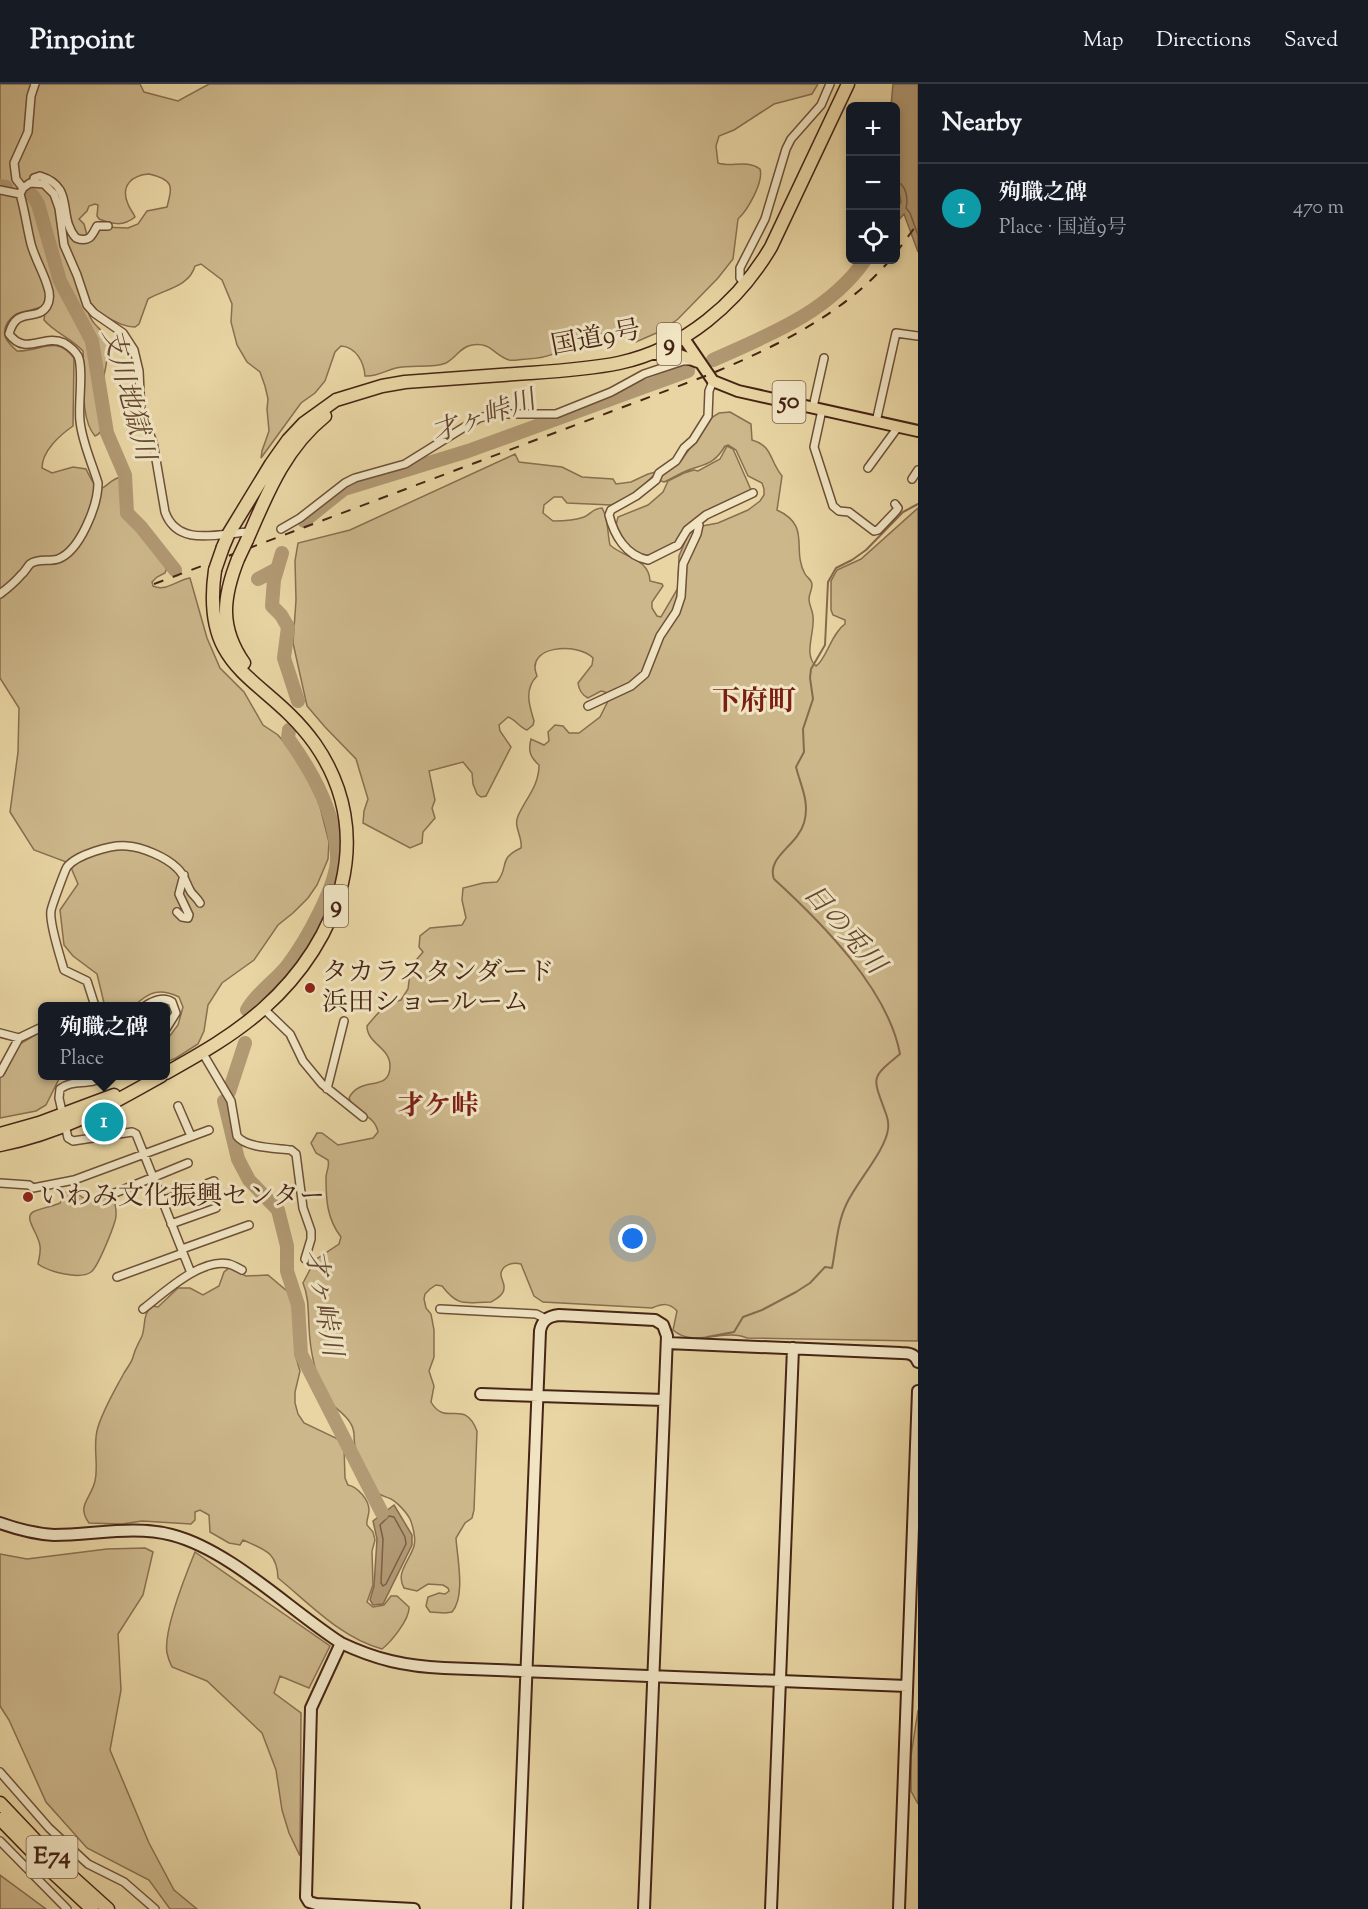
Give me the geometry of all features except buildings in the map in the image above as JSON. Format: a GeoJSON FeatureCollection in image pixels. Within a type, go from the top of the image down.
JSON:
{"type":"FeatureCollection","features":[{"type":"Feature","properties":{"kind":"highway","name":"国道9号"},"geometry":{"type":"LineString","coordinates":[[170,1070],[236,1031],[264,1009],[284,988],[307,960],[327,925],[340,895],[346,867],[345,816],[327,765],[305,732],[238,668],[221,643],[216,630],[212,605],[215,570],[229,533],[271,464],[288,440],[304,423],[336,400],[382,386],[405,382],[590,368],[643,356],[682,337],[721,310],[746,285],[771,247],[848,84]]}},
{"type":"Feature","properties":{"kind":"highway","name":"国道9号"},"geometry":{"type":"LineString","coordinates":[[262,692],[235,650],[228,630],[226,598],[238,559],[279,470],[297,443],[319,421],[353,396]]}},
{"type":"Feature","properties":{"kind":"highway","name":"国道9号"},"geometry":{"type":"LineString","coordinates":[[0,1134],[63,1121],[104,1109],[153,1080]]}},
{"type":"Feature","properties":{"kind":"highway","name":"国道9号"},"geometry":{"type":"LineString","coordinates":[[0,1146],[63,1121]]}},
{"type":"Feature","properties":{"kind":"highway","name":"E74"},"geometry":{"type":"LineString","coordinates":[[0,1803],[57,1863],[108,1909]]}},
{"type":"Feature","properties":{"kind":"highway","name":"E74"},"geometry":{"type":"LineString","coordinates":[[0,1819],[92,1909]]}},
{"type":"Feature","properties":{"kind":"main road"},"geometry":{"type":"LineString","coordinates":[[682,337],[713,381]]}},
{"type":"Feature","properties":{"kind":"main road"},"geometry":{"type":"LineString","coordinates":[[643,356],[677,354],[698,362]]}},
{"type":"Feature","properties":{"kind":"main road","name":"50"},"geometry":{"type":"LineString","coordinates":[[713,381],[738,391],[918,431]]}},
{"type":"Feature","properties":{"kind":"street"},"geometry":{"type":"LineString","coordinates":[[0,594],[31,564],[37,561],[60,559],[65,555],[91,518],[98,493],[98,483],[80,421],[78,356],[67,344],[60,341],[21,345],[9,334],[17,318],[39,312],[47,306],[50,295],[31,245],[22,191],[16,179],[14,163],[28,132],[31,96],[35,84]]}},
{"type":"Feature","properties":{"kind":"street"},"geometry":{"type":"LineString","coordinates":[[746,285],[740,278],[740,268],[765,219],[786,149],[791,139],[821,105],[830,84]]}},
{"type":"Feature","properties":{"kind":"street"},"geometry":{"type":"LineString","coordinates":[[0,190],[22,191],[34,182],[34,178],[40,176],[61,190],[76,238],[87,240],[92,237],[97,226],[108,226]]}},
{"type":"Feature","properties":{"kind":"street"},"geometry":{"type":"LineString","coordinates":[[34,182],[47,186],[54,195],[59,208],[64,245],[87,305],[94,313],[123,333],[134,350],[139,371],[141,414],[153,442],[168,520],[175,530],[189,535],[229,533],[248,536]]}},
{"type":"Feature","properties":{"kind":"street"},"geometry":{"type":"LineString","coordinates":[[876,422],[896,333],[918,336]]}},
{"type":"Feature","properties":{"kind":"street"},"geometry":{"type":"LineString","coordinates":[[643,356],[644,374]]}},
{"type":"Feature","properties":{"kind":"street"},"geometry":{"type":"LineString","coordinates":[[824,358],[814,447],[833,506],[839,511],[849,512],[876,531],[896,511],[898,508],[895,504]]}},
{"type":"Feature","properties":{"kind":"street"},"geometry":{"type":"LineString","coordinates":[[280,529],[300,518],[345,483],[355,478],[405,465],[479,418],[495,414],[556,414],[611,392],[644,374],[683,361],[698,362]]}},
{"type":"Feature","properties":{"kind":"street"},"geometry":{"type":"LineString","coordinates":[[713,381],[709,391],[708,416],[693,440],[684,448],[676,461],[659,473],[656,480],[636,496],[611,510],[609,515],[612,526],[631,554],[648,560],[678,544],[687,530],[706,515],[753,492]]}},
{"type":"Feature","properties":{"kind":"street"},"geometry":{"type":"LineString","coordinates":[[868,468],[898,427]]}},
{"type":"Feature","properties":{"kind":"street"},"geometry":{"type":"LineString","coordinates":[[912,479],[918,470]]}},
{"type":"Feature","properties":{"kind":"street"},"geometry":{"type":"LineString","coordinates":[[588,706],[631,686],[645,674],[660,636],[676,612],[681,597],[683,564],[697,534],[699,525],[697,522]]}},
{"type":"Feature","properties":{"kind":"street"},"geometry":{"type":"LineString","coordinates":[[94,1002],[87,981],[64,970],[53,925],[51,910],[67,867],[90,853],[108,848],[127,846],[143,850],[173,864],[184,875],[191,892],[200,903]]}},
{"type":"Feature","properties":{"kind":"street"},"geometry":{"type":"LineString","coordinates":[[177,912],[182,917],[188,918],[189,915],[179,894],[184,875]]}},
{"type":"Feature","properties":{"kind":"street"},"geometry":{"type":"LineString","coordinates":[[152,1002],[162,999],[172,1002],[176,1013],[170,1022]]}},
{"type":"Feature","properties":{"kind":"street"},"geometry":{"type":"LineString","coordinates":[[264,1009],[290,1034],[303,1061],[327,1089],[363,1118]]}},
{"type":"Feature","properties":{"kind":"street"},"geometry":{"type":"LineString","coordinates":[[327,1089],[344,1021]]}},
{"type":"Feature","properties":{"kind":"street"},"geometry":{"type":"LineString","coordinates":[[0,1073],[20,1038],[38,1029]]}},
{"type":"Feature","properties":{"kind":"street"},"geometry":{"type":"LineString","coordinates":[[0,1033],[20,1038]]}},
{"type":"Feature","properties":{"kind":"street"},"geometry":{"type":"LineString","coordinates":[[202,1052],[231,1101],[237,1136],[240,1140],[251,1144],[291,1150],[296,1154],[303,1208],[311,1232],[305,1259]]}},
{"type":"Feature","properties":{"kind":"street"},"geometry":{"type":"LineString","coordinates":[[98,1080],[73,1083],[63,1087],[59,1093],[68,1138],[73,1141],[132,1132],[136,1134],[191,1273]]}},
{"type":"Feature","properties":{"kind":"street"},"geometry":{"type":"LineString","coordinates":[[178,1106],[191,1136]]}},
{"type":"Feature","properties":{"kind":"street"},"geometry":{"type":"LineString","coordinates":[[0,1183],[29,1185],[33,1188],[74,1180],[209,1130]]}},
{"type":"Feature","properties":{"kind":"street"},"geometry":{"type":"LineString","coordinates":[[110,1195],[188,1163]]}},
{"type":"Feature","properties":{"kind":"street"},"geometry":{"type":"LineString","coordinates":[[162,1201],[214,1181]]}},
{"type":"Feature","properties":{"kind":"street"},"geometry":{"type":"LineString","coordinates":[[171,1224],[216,1208]]}},
{"type":"Feature","properties":{"kind":"street"},"geometry":{"type":"LineString","coordinates":[[117,1277],[249,1225]]}},
{"type":"Feature","properties":{"kind":"street"},"geometry":{"type":"LineString","coordinates":[[143,1309],[191,1273],[218,1264],[229,1264],[242,1270]]}},
{"type":"Feature","properties":{"kind":"street"},"geometry":{"type":"LineString","coordinates":[[440,1309],[536,1314],[546,1319]]}},
{"type":"Feature","properties":{"kind":"street"},"geometry":{"type":"LineString","coordinates":[[517,1909],[540,1331],[546,1319],[559,1315],[655,1320],[663,1325],[666,1332],[644,1909]]}},
{"type":"Feature","properties":{"kind":"street"},"geometry":{"type":"LineString","coordinates":[[667,1343],[901,1353],[912,1354],[918,1362]]}},
{"type":"Feature","properties":{"kind":"street"},"geometry":{"type":"LineString","coordinates":[[771,1909],[793,1348]]}},
{"type":"Feature","properties":{"kind":"street"},"geometry":{"type":"LineString","coordinates":[[899,1909],[918,1391]]}},
{"type":"Feature","properties":{"kind":"street"},"geometry":{"type":"LineString","coordinates":[[481,1394],[664,1400]]}},
{"type":"Feature","properties":{"kind":"street"},"geometry":{"type":"LineString","coordinates":[[0,1523],[51,1535],[137,1531],[172,1535],[189,1541],[233,1565],[341,1643],[380,1660],[413,1666],[907,1686]]}},
{"type":"Feature","properties":{"kind":"street"},"geometry":{"type":"LineString","coordinates":[[341,1643],[311,1708],[305,1894],[307,1900],[312,1903],[359,1908],[414,1909]]}},
{"type":"Feature","properties":{"kind":"street"},"geometry":{"type":"LineString","coordinates":[[0,1772],[49,1828],[88,1864],[124,1882],[155,1909]]}},
{"type":"Feature","properties":{"kind":"street"},"geometry":{"type":"LineString","coordinates":[[0,1841],[67,1909]]}},
{"type":"Feature","properties":{"kind":"shaded area"},"geometry":{"type":"Polygon","coordinates":[[[0,84],[140,84],[144,92],[178,101],[209,84],[818,84],[812,94],[774,104],[734,130],[719,136],[716,146],[718,163],[755,166],[760,169],[760,181],[746,210],[738,219],[733,259],[678,319],[661,331],[636,342],[616,333],[586,334],[570,339],[562,349],[552,355],[515,360],[504,358],[484,345],[472,345],[440,365],[402,367],[369,376],[365,376],[361,361],[355,352],[341,346],[335,352],[325,381],[315,393],[301,403],[261,458],[269,431],[268,399],[265,386],[260,372],[247,362],[237,345],[231,322],[232,304],[222,280],[201,264],[195,266],[188,279],[176,287],[148,299],[139,324],[135,327],[123,325],[88,310],[92,320],[106,337],[109,346],[100,398],[103,425],[95,436],[90,428],[85,408],[83,351],[44,320],[43,306],[13,316],[8,322],[5,335],[17,351],[54,346],[61,347],[74,358],[73,426],[48,450],[42,468],[52,473],[73,467],[86,469],[99,488],[123,476],[126,518],[141,530],[168,565],[165,573],[152,582],[153,586],[167,587],[190,578],[207,638],[220,668],[244,692],[263,725],[278,735],[293,753],[316,791],[329,842],[328,859],[317,885],[308,898],[278,925],[254,960],[222,983],[208,1005],[204,1031],[198,1044],[176,1058],[170,1060],[170,1036],[178,1025],[183,1007],[179,997],[166,992],[155,992],[139,1002],[104,1002],[97,974],[73,956],[64,945],[60,910],[78,884],[69,863],[34,850],[10,812],[18,752],[19,708],[0,678],[0,84]],[[149,174],[137,177],[129,183],[126,198],[135,217],[126,222],[113,223],[99,219],[98,205],[89,206],[79,219],[84,224],[87,235],[101,227],[128,228],[138,224],[147,211],[167,207],[170,185],[163,179],[149,174]]]}},
{"type":"Feature","properties":{"kind":"shaded area"},"geometry":{"type":"Polygon","coordinates":[[[730,412],[751,424],[752,440],[764,446],[782,476],[777,510],[788,516],[798,531],[801,565],[812,583],[809,599],[813,615],[810,656],[816,666],[840,628],[845,624],[845,620],[833,615],[831,610],[831,581],[837,570],[861,559],[918,508],[918,1341],[747,1338],[729,1335],[690,1337],[673,1330],[677,1311],[668,1305],[652,1308],[543,1302],[534,1296],[521,1264],[518,1263],[509,1264],[502,1270],[503,1293],[491,1302],[458,1301],[442,1286],[436,1285],[425,1294],[424,1299],[426,1308],[431,1314],[434,1330],[434,1357],[429,1371],[434,1386],[431,1402],[443,1413],[466,1416],[472,1421],[477,1431],[474,1510],[472,1518],[465,1523],[456,1538],[460,1576],[459,1596],[452,1612],[430,1612],[426,1606],[428,1597],[439,1593],[445,1594],[449,1591],[448,1588],[443,1585],[428,1584],[417,1591],[404,1588],[402,1572],[415,1543],[410,1519],[396,1503],[378,1494],[372,1488],[355,1446],[353,1427],[328,1399],[318,1378],[303,1283],[315,1260],[339,1244],[341,1237],[328,1209],[326,1178],[328,1160],[316,1153],[311,1143],[317,1133],[322,1133],[338,1145],[373,1138],[378,1132],[373,1121],[355,1107],[349,1098],[360,1087],[380,1082],[389,1074],[389,1060],[371,1037],[367,1026],[385,1007],[401,1000],[408,989],[411,966],[423,952],[419,947],[420,936],[430,928],[462,925],[466,918],[462,900],[463,888],[497,882],[506,859],[521,848],[517,820],[537,779],[539,765],[530,754],[531,739],[544,745],[549,741],[548,732],[555,725],[563,726],[569,733],[579,733],[600,717],[609,699],[605,692],[601,691],[588,698],[579,688],[578,683],[592,665],[593,658],[586,653],[565,648],[545,652],[538,658],[535,666],[537,676],[529,692],[533,725],[527,730],[508,717],[499,725],[500,731],[511,747],[486,796],[481,797],[477,794],[472,773],[463,762],[429,771],[435,800],[432,808],[435,818],[423,832],[422,843],[410,848],[363,823],[368,799],[356,759],[307,706],[293,643],[296,600],[295,561],[298,543],[350,530],[515,454],[519,462],[562,467],[582,477],[613,479],[616,484],[631,482],[648,474],[671,468],[681,461],[711,418],[719,413],[730,412]],[[728,445],[725,446],[713,460],[664,482],[657,476],[653,476],[634,493],[611,505],[567,503],[562,497],[554,497],[544,505],[543,513],[553,521],[565,521],[584,517],[602,508],[607,521],[610,545],[641,563],[649,573],[650,581],[662,584],[663,586],[652,602],[652,608],[657,616],[661,617],[678,588],[679,556],[688,535],[697,527],[718,523],[748,510],[764,495],[762,483],[748,476],[736,450],[728,445]]]}},
{"type":"Feature","properties":{"kind":"shaded area"},"geometry":{"type":"Polygon","coordinates":[[[727,446],[733,449],[751,490],[711,511],[683,539],[668,550],[649,556],[642,556],[634,552],[616,525],[618,517],[648,505],[663,492],[668,481],[684,473],[698,471],[720,459],[727,446]]]}},
{"type":"Feature","properties":{"kind":"shaded area"},"geometry":{"type":"Polygon","coordinates":[[[38,1033],[38,1080],[58,1080],[46,1105],[36,1111],[0,1118],[0,1076],[5,1073],[18,1045],[38,1033]]]}},
{"type":"Feature","properties":{"kind":"shaded area"},"geometry":{"type":"Polygon","coordinates":[[[72,1190],[85,1199],[108,1198],[115,1203],[116,1210],[113,1226],[94,1269],[80,1275],[57,1272],[38,1264],[40,1246],[30,1218],[33,1212],[39,1209],[60,1203],[66,1192],[72,1190]]]}},
{"type":"Feature","properties":{"kind":"shaded area"},"geometry":{"type":"Polygon","coordinates":[[[229,1268],[246,1276],[268,1275],[287,1291],[297,1314],[295,1354],[300,1371],[295,1403],[298,1414],[304,1423],[338,1439],[344,1446],[345,1478],[348,1485],[356,1488],[362,1494],[369,1506],[367,1525],[373,1532],[375,1540],[372,1551],[373,1585],[367,1602],[373,1607],[384,1605],[391,1596],[397,1596],[409,1607],[403,1624],[382,1649],[353,1637],[314,1609],[278,1578],[275,1562],[268,1553],[243,1540],[240,1545],[229,1543],[210,1532],[209,1515],[200,1510],[195,1512],[195,1520],[191,1524],[142,1521],[122,1524],[89,1523],[85,1517],[84,1507],[95,1481],[98,1427],[142,1336],[147,1313],[152,1306],[158,1307],[178,1288],[190,1288],[203,1295],[219,1286],[224,1272],[229,1268]]]}},
{"type":"Feature","properties":{"kind":"shaded area"},"geometry":{"type":"Polygon","coordinates":[[[145,1548],[153,1552],[143,1595],[118,1634],[121,1690],[110,1750],[149,1843],[174,1890],[197,1909],[170,1909],[149,1880],[87,1848],[46,1802],[9,1720],[0,1706],[0,1554],[27,1559],[107,1549],[145,1548]]]}},
{"type":"Feature","properties":{"kind":"shaded area"},"geometry":{"type":"Polygon","coordinates":[[[195,1552],[330,1646],[309,1688],[280,1676],[274,1693],[301,1713],[300,1856],[289,1833],[282,1810],[276,1770],[262,1733],[207,1681],[172,1667],[168,1659],[168,1631],[195,1552]]]}},
{"type":"Feature","properties":{"kind":"shaded area"},"geometry":{"type":"Polygon","coordinates":[[[918,1710],[918,1804],[911,1791],[911,1756],[918,1710]]]}},
{"type":"Feature","properties":{"kind":"shaded area"},"geometry":{"type":"Polygon","coordinates":[[[0,1875],[46,1909],[0,1909],[0,1875]]]}},
{"type":"Feature","properties":{"kind":"water"},"geometry":{"type":"Polygon","coordinates":[[[893,84],[918,84],[918,252],[904,214],[900,218],[900,102],[891,102],[893,84]]]}},
{"type":"Feature","properties":{"kind":"water"},"geometry":{"type":"Polygon","coordinates":[[[394,1505],[412,1535],[412,1545],[383,1604],[373,1605],[370,1600],[374,1586],[377,1539],[373,1521],[394,1505]]]}},
{"type":"Feature","properties":{"kind":"waterway","name":"支川地獄川"},"geometry":{"type":"LineString","coordinates":[[0,186],[6,187]]}},
{"type":"Feature","properties":{"kind":"waterway","name":"支川地獄川"},"geometry":{"type":"LineString","coordinates":[[28,193],[38,204],[60,281],[92,341],[107,433],[125,475],[127,513],[175,570]]}},
{"type":"Feature","properties":{"kind":"waterway","name":"才ヶ峠川"},"geometry":{"type":"LineString","coordinates":[[713,360],[776,331],[816,308],[834,294],[862,264]]}},
{"type":"Feature","properties":{"kind":"waterway","name":"才ヶ峠川"},"geometry":{"type":"LineString","coordinates":[[304,521],[344,489],[468,451],[688,371]]}},
{"type":"Feature","properties":{"kind":"waterway","name":"日の兎川"},"geometry":{"type":"LineString","coordinates":[[707,1337],[734,1332],[743,1317],[796,1292],[810,1283],[825,1267],[832,1268],[843,1212],[886,1137],[888,1122],[876,1084],[879,1073],[900,1054],[893,1030],[882,1005],[850,958],[812,915],[774,879],[773,871],[778,858],[800,831],[806,815],[804,795],[796,767],[804,752],[803,729],[813,699],[811,669],[825,645],[828,582],[836,568],[866,550],[903,512],[918,504]]}},
{"type":"Feature","properties":{"kind":"waterway","name":"才ヶ峠川"},"geometry":{"type":"LineString","coordinates":[[282,553],[274,580],[272,606],[288,627],[284,658],[298,701]]}},
{"type":"Feature","properties":{"kind":"waterway","name":"支川地獄川"},"geometry":{"type":"LineString","coordinates":[[258,579],[277,569]]}},
{"type":"Feature","properties":{"kind":"waterway","name":"才ヶ峠川"},"geometry":{"type":"LineString","coordinates":[[247,1010],[255,998],[282,972],[303,943],[327,896],[336,867],[335,839],[327,808],[314,778],[288,738],[289,730]]}},
{"type":"Feature","properties":{"kind":"waterway","name":"才ヶ峠川"},"geometry":{"type":"LineString","coordinates":[[229,1092],[245,1043]]}},
{"type":"Feature","properties":{"kind":"waterway","name":"才ヶ峠川"},"geometry":{"type":"LineString","coordinates":[[224,1101],[238,1159],[249,1180],[278,1210],[287,1246],[287,1271],[298,1305],[301,1354],[382,1513]]}},
{"type":"Feature","properties":{"kind":"railway"},"geometry":{"type":"LineString","coordinates":[[900,248],[918,223]]}},
{"type":"Feature","properties":{"kind":"railway"},"geometry":{"type":"LineString","coordinates":[[154,584],[733,365],[782,341],[829,313],[871,280],[886,264]]}},
{"type":"Feature","properties":{"kind":"place","name":"タカラスタンダード 浜田ショールーム"},"geometry":{"type":"Point","coordinates":[310,988]}},
{"type":"Feature","properties":{"kind":"place","name":"殉職之碑"},"geometry":{"type":"Point","coordinates":[104,1122]}},
{"type":"Feature","properties":{"kind":"place","name":"いわみ文化振興センター"},"geometry":{"type":"Point","coordinates":[28,1197]}},
{"type":"Feature","properties":{"kind":"district","name":"下府町"},"geometry":{"type":"Point","coordinates":[754,703]}},
{"type":"Feature","properties":{"kind":"district","name":"才ケ峠"},"geometry":{"type":"Point","coordinates":[438,1107]}}]}
